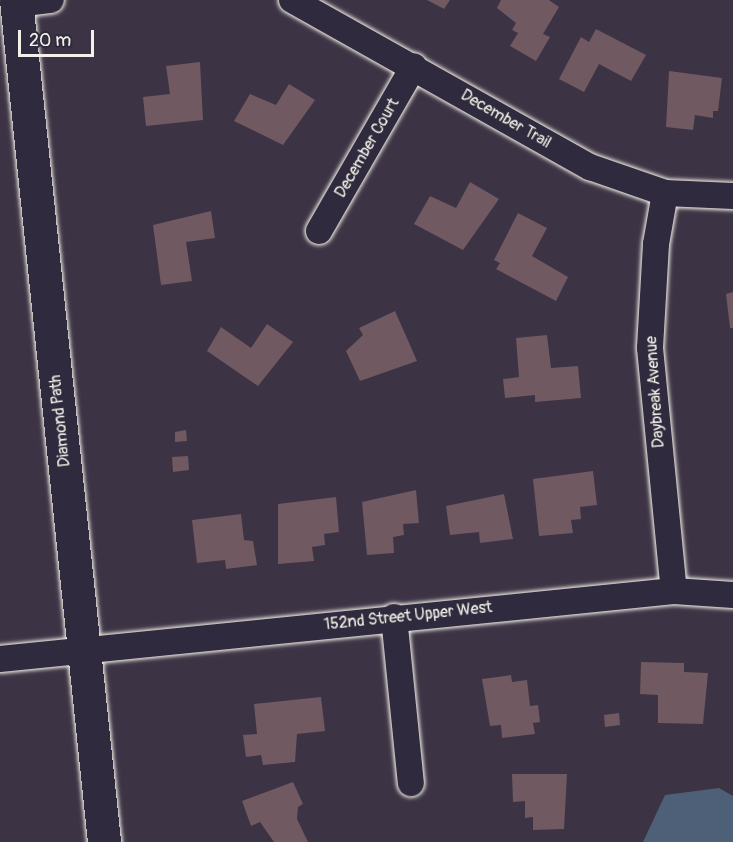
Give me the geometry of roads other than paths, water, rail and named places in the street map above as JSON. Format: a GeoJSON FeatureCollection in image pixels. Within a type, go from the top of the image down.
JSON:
{"type":"FeatureCollection","features":[{"type":"Feature","properties":{"kind":"street"},"geometry":{"type":"LineString","coordinates":[[11,3],[51,0]]}},
{"type":"Feature","properties":{"kind":"street","name":"December Trail"},"geometry":{"type":"LineString","coordinates":[[292,0],[414,66],[590,167],[664,193],[733,196]]}},
{"type":"Feature","properties":{"kind":"street","name":"Diamond Path"},"geometry":{"type":"LineString","coordinates":[[11,3],[104,842]]}},
{"type":"Feature","properties":{"kind":"street","name":"December Court"},"geometry":{"type":"LineString","coordinates":[[319,231],[414,66]]}},
{"type":"Feature","properties":{"kind":"street","name":"Daybreak Avenue"},"geometry":{"type":"LineString","coordinates":[[664,193],[652,286],[650,348],[674,591]]}},
{"type":"Feature","properties":{"kind":"street","name":"152nd Street Upper West"},"geometry":{"type":"LineString","coordinates":[[0,659],[394,617],[674,591],[733,595]]}},
{"type":"Feature","properties":{"kind":"street"},"geometry":{"type":"LineString","coordinates":[[394,617],[411,783]]}},
{"type":"Feature","properties":{"kind":"water"},"geometry":{"type":"Polygon","coordinates":[[[719,788],[733,796],[733,842],[643,842],[665,795],[719,788]]]}}]}
